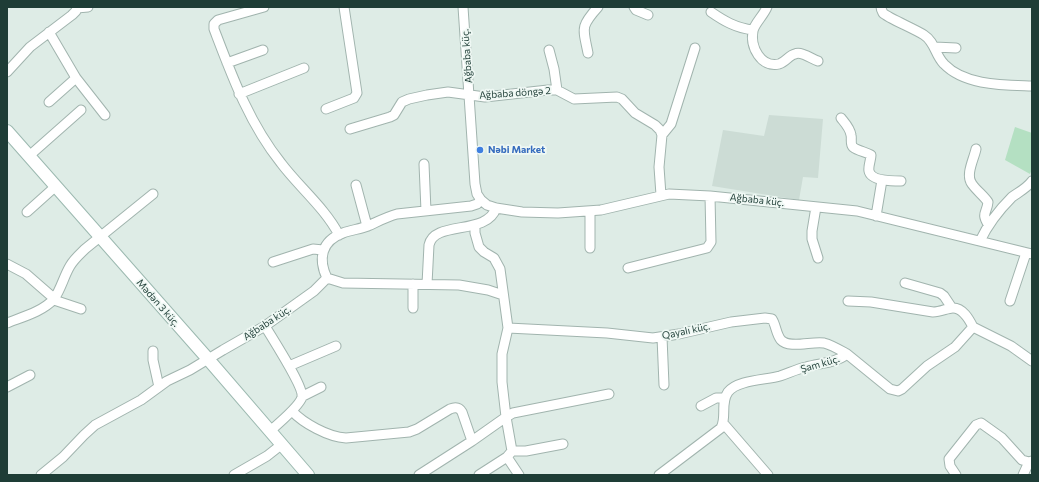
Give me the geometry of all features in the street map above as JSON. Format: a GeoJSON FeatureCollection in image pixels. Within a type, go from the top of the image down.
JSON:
{"type":"FeatureCollection","features":[{"type":"Feature","properties":{"kind":"main road","name":"Mədən 3 küç."},"geometry":{"type":"LineString","coordinates":[[7,131],[308,475]]}},
{"type":"Feature","properties":{"kind":"street"},"geometry":{"type":"LineString","coordinates":[[7,72],[30,47],[72,15],[77,8],[88,7]]}},
{"type":"Feature","properties":{"kind":"street"},"geometry":{"type":"LineString","coordinates":[[264,7],[218,20],[214,24],[214,29],[239,94],[258,130],[280,163],[324,213],[335,227],[339,235]]}},
{"type":"Feature","properties":{"kind":"street"},"geometry":{"type":"LineString","coordinates":[[326,109],[354,98],[357,93],[344,7]]}},
{"type":"Feature","properties":{"kind":"street","name":"Ağbaba küç."},"geometry":{"type":"LineString","coordinates":[[463,7],[475,184],[477,194],[487,205],[496,208],[533,213],[590,211],[613,208],[661,195],[674,194],[710,196],[857,212],[1029,254]]}},
{"type":"Feature","properties":{"kind":"street"},"geometry":{"type":"LineString","coordinates":[[588,53],[584,27],[586,21],[598,7]]}},
{"type":"Feature","properties":{"kind":"street"},"geometry":{"type":"LineString","coordinates":[[634,7],[636,10],[648,15]]}},
{"type":"Feature","properties":{"kind":"street"},"geometry":{"type":"LineString","coordinates":[[767,7],[764,15],[753,30],[755,50],[759,57],[766,63],[772,65],[785,62],[795,53],[800,53],[818,61]]}},
{"type":"Feature","properties":{"kind":"street"},"geometry":{"type":"LineString","coordinates":[[881,7],[887,16],[929,38],[935,47],[939,58],[948,68],[975,80],[992,84],[1032,86]]}},
{"type":"Feature","properties":{"kind":"street"},"geometry":{"type":"LineString","coordinates":[[710,12],[728,24],[753,30]]}},
{"type":"Feature","properties":{"kind":"street"},"geometry":{"type":"LineString","coordinates":[[49,32],[76,78],[105,115]]}},
{"type":"Feature","properties":{"kind":"street"},"geometry":{"type":"LineString","coordinates":[[935,47],[956,48]]}},
{"type":"Feature","properties":{"kind":"street"},"geometry":{"type":"LineString","coordinates":[[661,195],[659,167],[662,135],[671,124],[695,48]]}},
{"type":"Feature","properties":{"kind":"street"},"geometry":{"type":"LineString","coordinates":[[227,64],[263,50]]}},
{"type":"Feature","properties":{"kind":"street"},"geometry":{"type":"LineString","coordinates":[[549,50],[557,90]]}},
{"type":"Feature","properties":{"kind":"street"},"geometry":{"type":"LineString","coordinates":[[239,94],[304,68]]}},
{"type":"Feature","properties":{"kind":"street"},"geometry":{"type":"LineString","coordinates":[[49,102],[76,78]]}},
{"type":"Feature","properties":{"kind":"street","name":"Ağbaba döngə 2"},"geometry":{"type":"LineString","coordinates":[[350,129],[394,115],[402,102],[409,99],[448,92],[485,97],[557,90],[574,99],[616,97],[655,125],[660,130],[662,135]]}},
{"type":"Feature","properties":{"kind":"street"},"geometry":{"type":"LineString","coordinates":[[29,156],[81,110]]}},
{"type":"Feature","properties":{"kind":"street"},"geometry":{"type":"LineString","coordinates":[[841,118],[850,128],[852,145],[854,148],[867,152],[871,155],[869,170],[872,176],[882,180],[901,181]]}},
{"type":"Feature","properties":{"kind":"street"},"geometry":{"type":"LineString","coordinates":[[976,149],[969,175],[972,184],[988,202],[984,218],[988,224]]}},
{"type":"Feature","properties":{"kind":"street"},"geometry":{"type":"LineString","coordinates":[[424,164],[426,211]]}},
{"type":"Feature","properties":{"kind":"street"},"geometry":{"type":"LineString","coordinates":[[876,216],[882,180]]}},
{"type":"Feature","properties":{"kind":"street"},"geometry":{"type":"LineString","coordinates":[[980,241],[988,224],[1010,200],[1032,181]]}},
{"type":"Feature","properties":{"kind":"street"},"geometry":{"type":"LineString","coordinates":[[356,185],[367,226]]}},
{"type":"Feature","properties":{"kind":"street"},"geometry":{"type":"LineString","coordinates":[[28,212],[56,186]]}},
{"type":"Feature","properties":{"kind":"street"},"geometry":{"type":"LineString","coordinates":[[7,323],[40,309],[54,299],[71,265],[85,249],[153,194]]}},
{"type":"Feature","properties":{"kind":"street"},"geometry":{"type":"LineString","coordinates":[[628,268],[707,248],[711,242],[710,196]]}},
{"type":"Feature","properties":{"kind":"street"},"geometry":{"type":"LineString","coordinates":[[481,200],[477,204],[471,206],[396,214],[367,226],[339,235],[327,244],[323,250],[323,269],[327,278],[335,282],[459,285],[488,290],[503,295]]}},
{"type":"Feature","properties":{"kind":"street"},"geometry":{"type":"LineString","coordinates":[[816,207],[812,239],[818,258]]}},
{"type":"Feature","properties":{"kind":"street"},"geometry":{"type":"LineString","coordinates":[[427,284],[430,240],[433,236],[441,232],[475,225],[489,220],[494,215],[496,208]]}},
{"type":"Feature","properties":{"kind":"street"},"geometry":{"type":"LineString","coordinates":[[590,211],[590,248]]}},
{"type":"Feature","properties":{"kind":"street"},"geometry":{"type":"LineString","coordinates":[[475,225],[475,233],[479,246],[484,252],[494,258],[500,269],[508,328],[502,354],[502,369],[509,454],[519,475]]}},
{"type":"Feature","properties":{"kind":"street"},"geometry":{"type":"LineString","coordinates":[[273,262],[313,250],[323,250]]}},
{"type":"Feature","properties":{"kind":"street"},"geometry":{"type":"LineString","coordinates":[[1010,301],[1029,254]]}},
{"type":"Feature","properties":{"kind":"street"},"geometry":{"type":"LineString","coordinates":[[7,264],[26,274],[54,299],[63,304],[81,309]]}},
{"type":"Feature","properties":{"kind":"street","name":"Ağbaba küç."},"geometry":{"type":"LineString","coordinates":[[41,475],[63,457],[96,425],[141,400],[167,381],[190,370],[266,326],[314,291],[327,278]]}},
{"type":"Feature","properties":{"kind":"street"},"geometry":{"type":"LineString","coordinates":[[905,283],[940,293],[944,296],[952,308]]}},
{"type":"Feature","properties":{"kind":"street"},"geometry":{"type":"LineString","coordinates":[[413,284],[413,308]]}},
{"type":"Feature","properties":{"kind":"street"},"geometry":{"type":"LineString","coordinates":[[848,301],[871,302],[934,312],[941,312],[952,308],[959,309],[964,313],[974,327],[1010,346],[1032,361]]}},
{"type":"Feature","properties":{"kind":"street","name":"Qayalı küç."},"geometry":{"type":"LineString","coordinates":[[508,328],[662,337],[731,322],[765,318],[772,319],[780,339],[786,344],[825,344],[837,348],[847,354]]}},
{"type":"Feature","properties":{"kind":"street"},"geometry":{"type":"LineString","coordinates":[[266,326],[289,366],[303,396]]}},
{"type":"Feature","properties":{"kind":"street","name":"Şam küç."},"geometry":{"type":"LineString","coordinates":[[724,398],[729,390],[736,386],[834,361],[847,354],[890,389],[898,391],[927,366],[955,347],[974,327]]}},
{"type":"Feature","properties":{"kind":"street"},"geometry":{"type":"LineString","coordinates":[[662,337],[664,385]]}},
{"type":"Feature","properties":{"kind":"street"},"geometry":{"type":"LineString","coordinates":[[289,366],[336,346]]}},
{"type":"Feature","properties":{"kind":"street"},"geometry":{"type":"LineString","coordinates":[[153,350],[153,360],[159,387]]}},
{"type":"Feature","properties":{"kind":"street"},"geometry":{"type":"LineString","coordinates":[[7,387],[30,374]]}},
{"type":"Feature","properties":{"kind":"street"},"geometry":{"type":"LineString","coordinates":[[270,431],[292,411],[303,396],[322,387]]}},
{"type":"Feature","properties":{"kind":"street"},"geometry":{"type":"LineString","coordinates":[[419,475],[472,441],[506,416],[521,411],[544,408],[592,396],[609,394]]}},
{"type":"Feature","properties":{"kind":"street"},"geometry":{"type":"LineString","coordinates":[[659,475],[721,428],[723,423],[724,398],[716,398],[701,406]]}},
{"type":"Feature","properties":{"kind":"street"},"geometry":{"type":"LineString","coordinates":[[292,411],[302,420],[326,433],[346,438],[409,432],[455,407],[460,409],[462,412],[472,441]]}},
{"type":"Feature","properties":{"kind":"street"},"geometry":{"type":"LineString","coordinates":[[723,423],[768,475]]}},
{"type":"Feature","properties":{"kind":"street"},"geometry":{"type":"LineString","coordinates":[[956,475],[950,466],[949,459],[976,425],[981,423],[1002,438],[1022,460],[1030,462],[1023,475]]}},
{"type":"Feature","properties":{"kind":"street"},"geometry":{"type":"LineString","coordinates":[[479,475],[509,454],[563,444]]}},
{"type":"Feature","properties":{"kind":"street"},"geometry":{"type":"LineString","coordinates":[[234,475],[267,456],[281,445]]}},
{"type":"Feature","properties":{"kind":"shaded area"},"geometry":{"type":"Polygon","coordinates":[[[769,115],[823,119],[818,178],[803,177],[799,200],[712,186],[723,130],[764,136],[769,115]]]}},
{"type":"Feature","properties":{"kind":"green space"},"geometry":{"type":"Polygon","coordinates":[[[1015,127],[1032,133],[1032,169],[1030,174],[1005,160],[1015,127]]]}},
{"type":"Feature","properties":{"kind":"place","name":"Nəbi Market"},"geometry":{"type":"Point","coordinates":[480,150]}}]}
